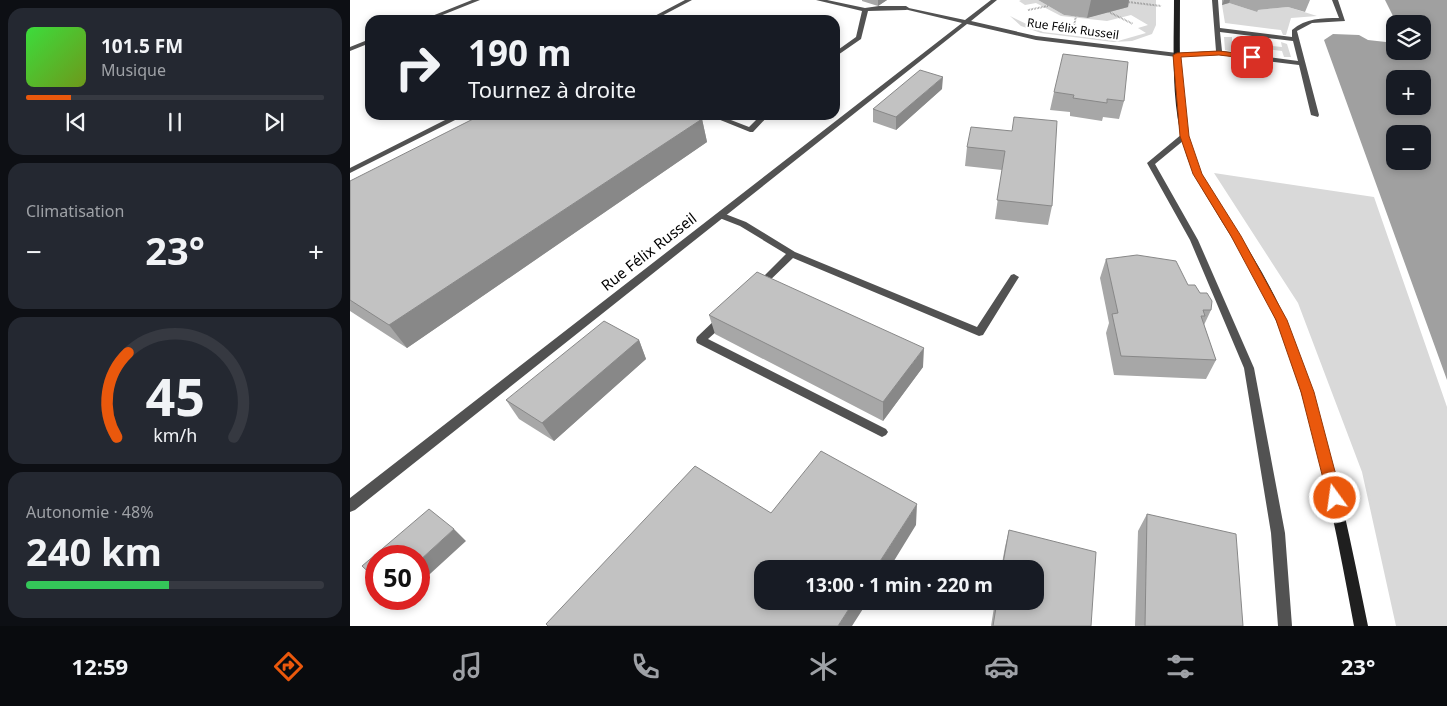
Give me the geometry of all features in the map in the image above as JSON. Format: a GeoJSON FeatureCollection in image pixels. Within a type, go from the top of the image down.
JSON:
{"type":"FeatureCollection","features":[{"type":"Feature","properties":{"kind":"main road"},"geometry":{"type":"LineString","coordinates":[[1175,3],[1177,55],[1185,136],[1197,174],[1236,236],[1281,320],[1308,392],[1340,515],[1361,626]]}},
{"type":"Feature","properties":{"kind":"street"},"geometry":{"type":"LineString","coordinates":[[438,15],[477,0]]}},
{"type":"Feature","properties":{"kind":"street"},"geometry":{"type":"LineString","coordinates":[[660,15],[689,0]]}},
{"type":"Feature","properties":{"kind":"street","name":"Rue Félix Russeil"},"geometry":{"type":"LineString","coordinates":[[819,0],[865,10],[906,8],[1036,38],[1177,55],[1219,53],[1301,63]]}},
{"type":"Feature","properties":{"kind":"street"},"geometry":{"type":"LineString","coordinates":[[899,0],[906,8]]}},
{"type":"Feature","properties":{"kind":"street","name":"Rue Félix Russeil"},"geometry":{"type":"LineString","coordinates":[[350,506],[994,0]]}},
{"type":"Feature","properties":{"kind":"street"},"geometry":{"type":"LineString","coordinates":[[1215,0],[1219,53]]}},
{"type":"Feature","properties":{"kind":"street"},"geometry":{"type":"LineString","coordinates":[[1315,115],[1294,31],[1302,23],[1314,20],[1343,20],[1335,0]]}},
{"type":"Feature","properties":{"kind":"street"},"geometry":{"type":"LineString","coordinates":[[840,51],[859,38],[865,10]]}},
{"type":"Feature","properties":{"kind":"street"},"geometry":{"type":"LineString","coordinates":[[1218,30],[1296,39]]}},
{"type":"Feature","properties":{"kind":"street"},"geometry":{"type":"LineString","coordinates":[[350,49],[365,43]]}},
{"type":"Feature","properties":{"kind":"street"},"geometry":{"type":"LineString","coordinates":[[350,171],[451,120]]}},
{"type":"Feature","properties":{"kind":"street"},"geometry":{"type":"LineString","coordinates":[[725,120],[750,130],[761,120]]}},
{"type":"Feature","properties":{"kind":"street"},"geometry":{"type":"LineString","coordinates":[[1185,136],[1151,163],[1194,240],[1249,368],[1278,533],[1286,626]]}},
{"type":"Feature","properties":{"kind":"street"},"geometry":{"type":"LineString","coordinates":[[720,215],[743,224],[792,254],[979,332],[1014,277]]}},
{"type":"Feature","properties":{"kind":"street"},"geometry":{"type":"LineString","coordinates":[[750,294],[792,254]]}},
{"type":"Feature","properties":{"kind":"street"},"geometry":{"type":"LineString","coordinates":[[729,313],[701,340],[882,432]]}},
{"type":"Feature","properties":{"kind":"path"},"geometry":{"type":"LineString","coordinates":[[1128,2],[1175,3]]}},
{"type":"Feature","properties":{"kind":"path"},"geometry":{"type":"LineString","coordinates":[[1028,10],[1048,6]]}},
{"type":"Feature","properties":{"kind":"path"},"geometry":{"type":"LineString","coordinates":[[1109,12],[1132,24]]}},
{"type":"Feature","properties":{"kind":"path"},"geometry":{"type":"LineString","coordinates":[[1074,26],[1076,16]]}},
{"type":"Feature","properties":{"kind":"shaded area"},"geometry":{"type":"Polygon","coordinates":[[[1038,0],[1064,15],[1087,18],[1127,7],[1128,0],[1156,0],[1156,25],[1152,34],[1132,41],[1113,42],[1041,33],[1021,26],[1010,16],[1043,32],[1118,41],[1146,33],[1138,28],[1148,25],[1131,15],[1107,21],[1061,16],[1036,3],[1025,5],[1019,1],[1038,0]]]}},
{"type":"Feature","properties":{"kind":"shaded area"},"geometry":{"type":"Polygon","coordinates":[[[1385,0],[1447,0],[1447,380],[1324,40],[1333,34],[1359,35],[1368,40],[1386,42],[1386,60],[1431,60],[1431,15],[1392,15],[1385,0]]]}},
{"type":"Feature","properties":{"kind":"shaded area"},"geometry":{"type":"Polygon","coordinates":[[[1229,3],[1257,12],[1257,10],[1288,7],[1317,16],[1291,18],[1286,35],[1283,35],[1281,30],[1225,23],[1222,5],[1229,3]]]}},
{"type":"Feature","properties":{"kind":"shaded area"},"geometry":{"type":"Polygon","coordinates":[[[1224,37],[1232,37],[1232,42],[1282,47],[1281,42],[1287,44],[1291,57],[1284,57],[1282,51],[1232,45],[1233,52],[1225,50],[1224,37]]]}},
{"type":"Feature","properties":{"kind":"shaded area"},"geometry":{"type":"Polygon","coordinates":[[[1214,173],[1374,197],[1447,407],[1447,626],[1396,626],[1362,472],[1298,303],[1214,173]]]}},
{"type":"Feature","properties":{"kind":"building"},"geometry":{"type":"Polygon","coordinates":[[[1063,54],[1128,62],[1124,101],[1107,99],[1107,103],[1073,98],[1074,95],[1054,92],[1063,54]]]}},
{"type":"Feature","properties":{"kind":"building"},"geometry":{"type":"Polygon","coordinates":[[[920,70],[943,77],[896,117],[873,109],[920,70]]]}},
{"type":"Feature","properties":{"kind":"building"},"geometry":{"type":"Polygon","coordinates":[[[1014,117],[1057,121],[1052,206],[997,200],[1005,151],[967,147],[971,127],[1012,131],[1014,117]]]}},
{"type":"Feature","properties":{"kind":"building"},"geometry":{"type":"Polygon","coordinates":[[[471,120],[700,120],[389,325],[350,300],[350,181],[471,120]]]}},
{"type":"Feature","properties":{"kind":"building"},"geometry":{"type":"Polygon","coordinates":[[[1137,255],[1176,261],[1188,285],[1195,285],[1200,293],[1207,293],[1212,301],[1211,310],[1203,310],[1205,316],[1201,316],[1216,360],[1121,356],[1112,314],[1118,313],[1106,259],[1137,255]]]}},
{"type":"Feature","properties":{"kind":"building"},"geometry":{"type":"Polygon","coordinates":[[[757,272],[924,348],[883,402],[709,315],[757,272]]]}},
{"type":"Feature","properties":{"kind":"building"},"geometry":{"type":"Polygon","coordinates":[[[604,321],[639,340],[542,423],[506,400],[604,321]]]}},
{"type":"Feature","properties":{"kind":"building"},"geometry":{"type":"Polygon","coordinates":[[[821,451],[917,504],[881,560],[754,560],[754,610],[848,610],[838,626],[548,626],[546,624],[695,466],[771,513],[821,451]]]}},
{"type":"Feature","properties":{"kind":"building"},"geometry":{"type":"Polygon","coordinates":[[[429,509],[454,529],[430,551],[430,545],[387,545],[429,509]]]}},
{"type":"Feature","properties":{"kind":"building"},"geometry":{"type":"Polygon","coordinates":[[[1147,514],[1236,534],[1243,626],[1145,626],[1147,514]]]}},
{"type":"Feature","properties":{"kind":"building"},"geometry":{"type":"Polygon","coordinates":[[[1009,530],[1096,552],[1091,626],[993,626],[996,610],[1044,610],[1044,560],[1004,560],[1009,530]]]}},
{"type":"Feature","properties":{"kind":"route"},"geometry":{"type":"LineString","coordinates":[[1252,57],[1219,53],[1177,55],[1185,136],[1197,174],[1236,236],[1281,320],[1308,392],[1335,498]]}}]}
